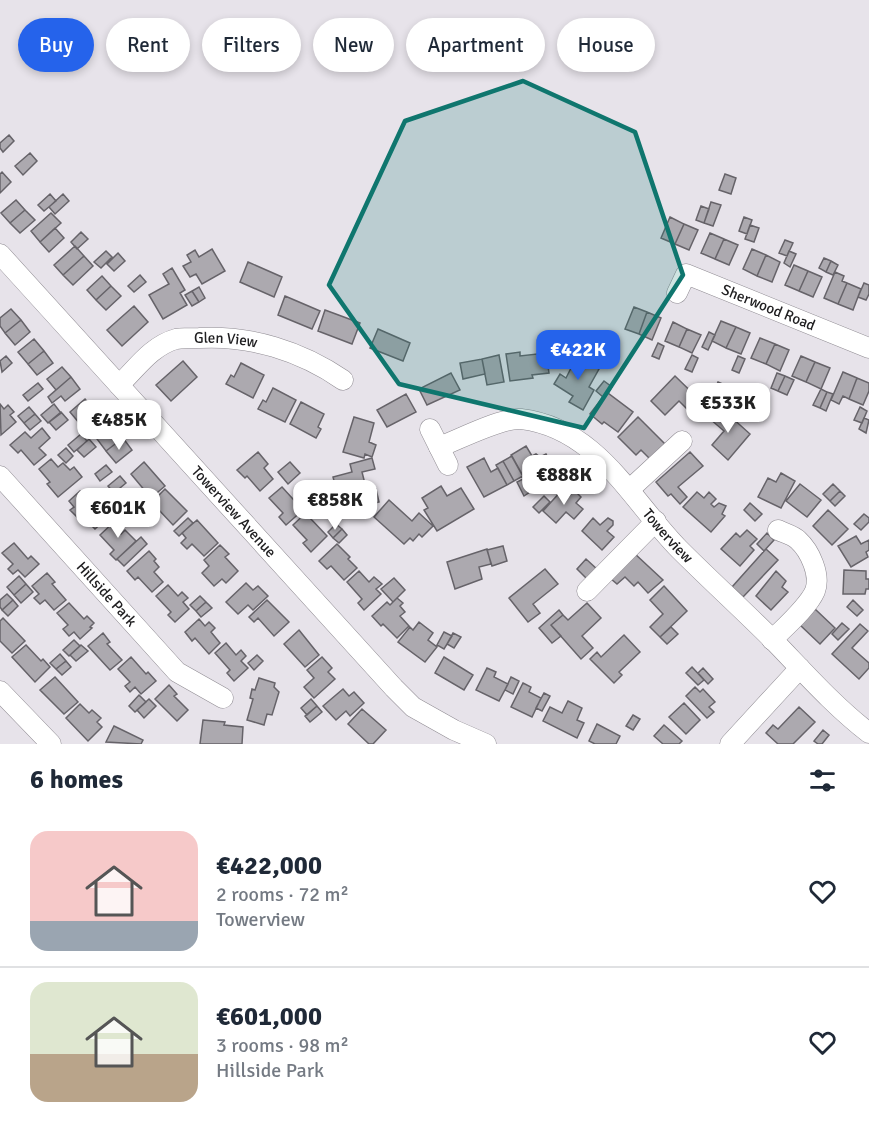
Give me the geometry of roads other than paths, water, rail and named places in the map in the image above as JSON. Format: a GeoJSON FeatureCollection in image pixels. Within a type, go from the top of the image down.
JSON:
{"type":"FeatureCollection","features":[{"type":"Feature","properties":{"kind":"street","name":"Towerview Avenue"},"geometry":{"type":"LineString","coordinates":[[0,254],[413,707],[454,730],[486,744]]}},
{"type":"Feature","properties":{"kind":"street","name":"Sherwood Road"},"geometry":{"type":"LineString","coordinates":[[677,293],[686,274],[869,348]]}},
{"type":"Feature","properties":{"kind":"street","name":"Glen View"},"geometry":{"type":"LineString","coordinates":[[119,385],[135,366],[153,351],[175,339],[219,337],[258,341],[322,365],[343,380]]}},
{"type":"Feature","properties":{"kind":"street","name":"Towerview"},"geometry":{"type":"LineString","coordinates":[[430,429],[443,456],[495,425],[519,419],[563,430],[593,451],[630,489],[677,547],[846,716],[869,733]]}},
{"type":"Feature","properties":{"kind":"street"},"geometry":{"type":"LineString","coordinates":[[630,489],[682,441]]}},
{"type":"Feature","properties":{"kind":"street","name":"Hillside Park"},"geometry":{"type":"LineString","coordinates":[[0,476],[177,672],[223,698]]}},
{"type":"Feature","properties":{"kind":"street"},"geometry":{"type":"LineString","coordinates":[[587,591],[656,521]]}},
{"type":"Feature","properties":{"kind":"street"},"geometry":{"type":"LineString","coordinates":[[772,640],[807,603],[816,590],[815,570],[808,551],[797,538],[778,530]]}},
{"type":"Feature","properties":{"kind":"street"},"geometry":{"type":"LineString","coordinates":[[730,744],[800,668]]}},
{"type":"Feature","properties":{"kind":"street"},"geometry":{"type":"LineString","coordinates":[[0,691],[46,742]]}}]}
